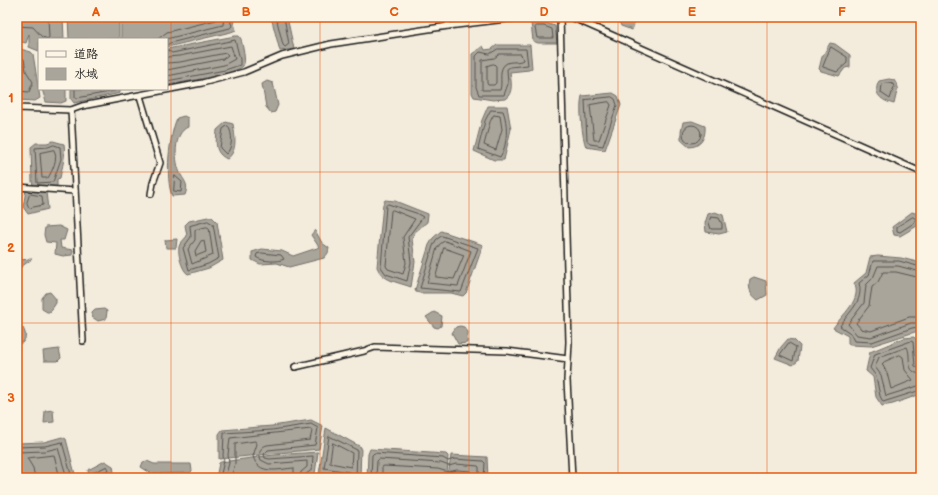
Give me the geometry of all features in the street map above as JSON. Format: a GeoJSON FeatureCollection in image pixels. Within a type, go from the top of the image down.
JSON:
{"type":"FeatureCollection","features":[{"type":"Feature","properties":{"kind":"street"},"geometry":{"type":"LineString","coordinates":[[448,17],[448,26]]}},
{"type":"Feature","properties":{"kind":"street"},"geometry":{"type":"LineString","coordinates":[[17,108],[71,110],[217,80],[244,72],[282,56],[331,44],[448,26],[524,17]]}},
{"type":"Feature","properties":{"kind":"street"},"geometry":{"type":"LineString","coordinates":[[560,17],[572,478]]}},
{"type":"Feature","properties":{"kind":"street"},"geometry":{"type":"LineString","coordinates":[[571,17],[921,172]]}},
{"type":"Feature","properties":{"kind":"street"},"geometry":{"type":"LineString","coordinates":[[140,96],[160,163],[153,182],[151,194]]}},
{"type":"Feature","properties":{"kind":"street"},"geometry":{"type":"LineString","coordinates":[[71,110],[83,341]]}},
{"type":"Feature","properties":{"kind":"street"},"geometry":{"type":"LineString","coordinates":[[17,188],[75,191]]}},
{"type":"Feature","properties":{"kind":"street"},"geometry":{"type":"LineString","coordinates":[[295,368],[375,347],[507,351],[568,359]]}},
{"type":"Feature","properties":{"kind":"water"},"geometry":{"type":"Polygon","coordinates":[[[17,17],[63,17],[64,38],[38,38],[38,51],[29,47],[29,34],[26,43],[17,41],[17,17]]]}},
{"type":"Feature","properties":{"kind":"water"},"geometry":{"type":"Polygon","coordinates":[[[68,17],[119,17],[119,38],[69,38],[68,17]]]}},
{"type":"Feature","properties":{"kind":"water"},"geometry":{"type":"Polygon","coordinates":[[[121,17],[232,17],[236,30],[168,47],[168,38],[121,38],[121,17]]]}},
{"type":"Feature","properties":{"kind":"water"},"geometry":{"type":"Polygon","coordinates":[[[271,17],[287,17],[294,49],[280,51],[271,17]]]}},
{"type":"Feature","properties":{"kind":"water"},"geometry":{"type":"Polygon","coordinates":[[[617,17],[637,17],[632,30],[621,26],[617,17]]]}},
{"type":"Feature","properties":{"kind":"water"},"geometry":{"type":"Polygon","coordinates":[[[546,21],[548,24],[555,26],[557,43],[538,43],[533,41],[531,23],[546,21]]]}},
{"type":"Feature","properties":{"kind":"water"},"geometry":{"type":"Polygon","coordinates":[[[239,36],[241,39],[244,63],[239,69],[231,72],[168,85],[168,49],[239,36]]]}},
{"type":"Feature","properties":{"kind":"water"},"geometry":{"type":"Polygon","coordinates":[[[830,43],[835,44],[850,55],[850,67],[845,68],[839,76],[821,71],[819,69],[822,57],[830,43]]]}},
{"type":"Feature","properties":{"kind":"water"},"geometry":{"type":"Polygon","coordinates":[[[497,45],[530,45],[532,68],[529,70],[510,72],[511,90],[510,94],[505,99],[493,100],[474,97],[472,93],[472,54],[483,46],[485,50],[492,49],[497,45]]]}},
{"type":"Feature","properties":{"kind":"water"},"geometry":{"type":"Polygon","coordinates":[[[17,48],[33,54],[40,98],[35,101],[17,100],[17,48]]]}},
{"type":"Feature","properties":{"kind":"water"},"geometry":{"type":"Polygon","coordinates":[[[889,79],[894,80],[898,87],[894,104],[882,99],[877,90],[879,81],[889,79]]]}},
{"type":"Feature","properties":{"kind":"water"},"geometry":{"type":"Polygon","coordinates":[[[267,81],[273,83],[278,105],[275,112],[271,113],[266,107],[262,84],[267,81]]]}},
{"type":"Feature","properties":{"kind":"water"},"geometry":{"type":"Polygon","coordinates":[[[42,90],[66,90],[66,101],[61,103],[46,102],[42,90]]]}},
{"type":"Feature","properties":{"kind":"water"},"geometry":{"type":"Polygon","coordinates":[[[71,90],[120,90],[120,93],[74,103],[71,99],[71,90]]]}},
{"type":"Feature","properties":{"kind":"water"},"geometry":{"type":"Polygon","coordinates":[[[613,93],[618,96],[621,105],[605,150],[586,147],[581,122],[582,96],[613,93]]]}},
{"type":"Feature","properties":{"kind":"water"},"geometry":{"type":"Polygon","coordinates":[[[488,106],[507,106],[511,129],[504,160],[494,160],[474,151],[482,120],[488,106]]]}},
{"type":"Feature","properties":{"kind":"water"},"geometry":{"type":"Polygon","coordinates":[[[184,116],[188,118],[188,127],[183,130],[177,141],[176,156],[181,175],[187,189],[185,195],[172,196],[168,168],[170,146],[177,118],[184,116]]]}},
{"type":"Feature","properties":{"kind":"water"},"geometry":{"type":"Polygon","coordinates":[[[692,121],[705,126],[705,134],[700,143],[693,147],[689,147],[681,140],[681,132],[683,122],[692,121]]]}},
{"type":"Feature","properties":{"kind":"water"},"geometry":{"type":"Polygon","coordinates":[[[226,122],[233,124],[235,138],[233,152],[227,159],[220,154],[216,143],[217,130],[226,122]]]}},
{"type":"Feature","properties":{"kind":"water"},"geometry":{"type":"Polygon","coordinates":[[[53,141],[64,144],[64,161],[60,178],[57,179],[57,188],[34,187],[32,182],[31,147],[36,143],[47,143],[53,141]]]}},
{"type":"Feature","properties":{"kind":"water"},"geometry":{"type":"Polygon","coordinates":[[[26,190],[46,192],[48,209],[28,214],[23,207],[26,190]]]}},
{"type":"Feature","properties":{"kind":"water"},"geometry":{"type":"Polygon","coordinates":[[[385,200],[395,201],[428,214],[427,222],[415,232],[412,239],[415,262],[411,287],[387,278],[379,272],[377,267],[383,204],[385,200]]]}},
{"type":"Feature","properties":{"kind":"water"},"geometry":{"type":"Polygon","coordinates":[[[715,212],[723,215],[727,232],[719,234],[706,232],[705,223],[708,214],[715,212]]]}},
{"type":"Feature","properties":{"kind":"water"},"geometry":{"type":"Polygon","coordinates":[[[912,212],[918,214],[919,222],[917,226],[900,236],[894,235],[892,227],[912,212]]]}},
{"type":"Feature","properties":{"kind":"water"},"geometry":{"type":"Polygon","coordinates":[[[212,217],[217,222],[223,260],[209,268],[188,274],[182,265],[179,255],[180,244],[187,236],[185,225],[189,221],[212,217]]]}},
{"type":"Feature","properties":{"kind":"water"},"geometry":{"type":"Polygon","coordinates":[[[59,226],[67,230],[64,240],[60,240],[61,248],[73,250],[72,255],[63,256],[55,254],[56,243],[46,242],[44,235],[45,227],[59,226]]]}},
{"type":"Feature","properties":{"kind":"water"},"geometry":{"type":"Polygon","coordinates":[[[315,230],[322,243],[329,248],[328,253],[324,258],[289,267],[277,263],[260,264],[252,260],[252,252],[262,249],[282,251],[293,256],[317,248],[319,247],[311,235],[315,230]]]}},
{"type":"Feature","properties":{"kind":"water"},"geometry":{"type":"Polygon","coordinates":[[[441,231],[483,245],[466,293],[463,296],[451,293],[420,293],[416,292],[415,290],[429,245],[433,238],[441,231]]]}},
{"type":"Feature","properties":{"kind":"water"},"geometry":{"type":"Polygon","coordinates":[[[177,239],[176,248],[166,248],[165,240],[177,239]]]}},
{"type":"Feature","properties":{"kind":"water"},"geometry":{"type":"Polygon","coordinates":[[[878,256],[901,258],[921,263],[921,369],[918,331],[871,346],[850,345],[848,344],[848,336],[833,328],[854,301],[856,289],[854,283],[866,273],[870,257],[878,256]]]}},
{"type":"Feature","properties":{"kind":"water"},"geometry":{"type":"Polygon","coordinates":[[[32,259],[18,269],[17,270],[17,260],[32,259]]]}},
{"type":"Feature","properties":{"kind":"water"},"geometry":{"type":"Polygon","coordinates":[[[754,277],[766,281],[767,295],[758,300],[751,293],[749,285],[750,279],[754,277]]]}},
{"type":"Feature","properties":{"kind":"water"},"geometry":{"type":"Polygon","coordinates":[[[50,292],[56,299],[56,303],[50,312],[47,312],[42,309],[42,298],[46,293],[50,292]]]}},
{"type":"Feature","properties":{"kind":"water"},"geometry":{"type":"Polygon","coordinates":[[[104,309],[107,311],[106,319],[98,321],[92,317],[92,313],[95,310],[104,309]]]}},
{"type":"Feature","properties":{"kind":"water"},"geometry":{"type":"Polygon","coordinates":[[[434,312],[442,316],[441,326],[438,328],[434,327],[426,317],[434,312]]]}},
{"type":"Feature","properties":{"kind":"water"},"geometry":{"type":"Polygon","coordinates":[[[17,327],[23,328],[25,332],[26,336],[22,343],[17,343],[17,327]]]}},
{"type":"Feature","properties":{"kind":"water"},"geometry":{"type":"Polygon","coordinates":[[[456,327],[464,327],[468,332],[467,343],[458,344],[452,333],[456,327]]]}},
{"type":"Feature","properties":{"kind":"water"},"geometry":{"type":"Polygon","coordinates":[[[914,337],[917,340],[921,394],[893,404],[882,406],[876,397],[873,377],[866,371],[870,352],[904,338],[914,337]]]}},
{"type":"Feature","properties":{"kind":"water"},"geometry":{"type":"Polygon","coordinates":[[[788,339],[794,340],[800,346],[798,361],[793,365],[775,358],[781,347],[788,339]]]}},
{"type":"Feature","properties":{"kind":"water"},"geometry":{"type":"Polygon","coordinates":[[[59,349],[61,358],[58,361],[44,361],[43,351],[59,349]]]}},
{"type":"Feature","properties":{"kind":"water"},"geometry":{"type":"Polygon","coordinates":[[[53,410],[54,422],[44,423],[45,411],[53,410]]]}},
{"type":"Feature","properties":{"kind":"water"},"geometry":{"type":"Polygon","coordinates":[[[311,420],[323,426],[319,449],[219,459],[219,434],[222,430],[272,426],[311,420]]]}},
{"type":"Feature","properties":{"kind":"water"},"geometry":{"type":"Polygon","coordinates":[[[326,428],[361,447],[360,478],[319,474],[326,428]]]}},
{"type":"Feature","properties":{"kind":"water"},"geometry":{"type":"Polygon","coordinates":[[[62,437],[66,439],[76,478],[20,478],[17,467],[17,443],[44,442],[62,437]]]}},
{"type":"Feature","properties":{"kind":"water"},"geometry":{"type":"Polygon","coordinates":[[[370,449],[446,454],[448,456],[447,478],[367,478],[368,454],[370,449]]]}},
{"type":"Feature","properties":{"kind":"water"},"geometry":{"type":"Polygon","coordinates":[[[318,452],[315,474],[305,478],[216,478],[219,463],[221,462],[274,455],[318,452]]]}},
{"type":"Feature","properties":{"kind":"water"},"geometry":{"type":"Polygon","coordinates":[[[451,455],[487,457],[488,478],[448,478],[451,455]]]}},
{"type":"Feature","properties":{"kind":"water"},"geometry":{"type":"Polygon","coordinates":[[[105,461],[113,466],[114,472],[101,478],[89,478],[88,470],[105,461]]]}},
{"type":"Feature","properties":{"kind":"water"},"geometry":{"type":"Polygon","coordinates":[[[147,461],[154,464],[191,464],[192,471],[190,473],[152,474],[141,467],[143,462],[147,461]]]}},
{"type":"Feature","properties":{"kind":"water"},"geometry":{"type":"Polygon","coordinates":[[[133,474],[146,478],[115,478],[133,474]]]}}]}
